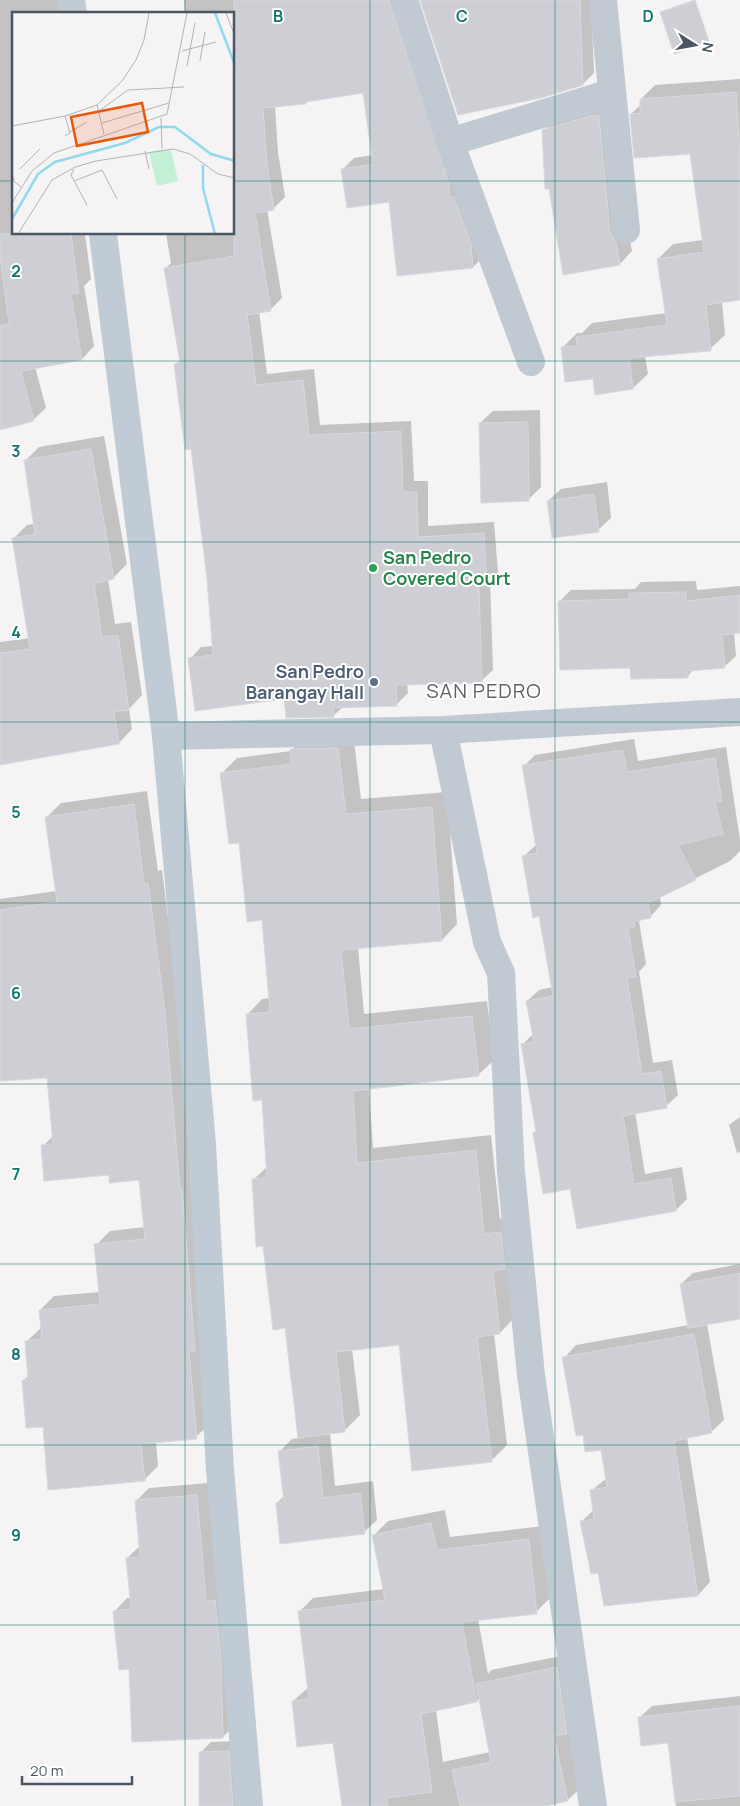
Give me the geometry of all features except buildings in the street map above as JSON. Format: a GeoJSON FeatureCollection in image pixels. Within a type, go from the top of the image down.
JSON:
{"type":"FeatureCollection","features":[{"type":"Feature","properties":{"kind":"main road"},"geometry":{"type":"LineString","coordinates":[[104,235],[166,736],[202,1144],[220,1470],[249,1806]]}},
{"type":"Feature","properties":{"kind":"street"},"geometry":{"type":"LineString","coordinates":[[404,0],[450,142],[531,362]]}},
{"type":"Feature","properties":{"kind":"street"},"geometry":{"type":"LineString","coordinates":[[603,0],[626,230]]}},
{"type":"Feature","properties":{"kind":"street"},"geometry":{"type":"LineString","coordinates":[[450,142],[611,93]]}},
{"type":"Feature","properties":{"kind":"street"},"geometry":{"type":"LineString","coordinates":[[166,736],[444,730],[740,712]]}},
{"type":"Feature","properties":{"kind":"street"},"geometry":{"type":"LineString","coordinates":[[444,730],[488,942],[501,973],[511,1172],[531,1375],[593,1806]]}},
{"type":"Feature","properties":{"kind":"place","name":"San Pedro Covered Court"},"geometry":{"type":"Point","coordinates":[373,568]}},
{"type":"Feature","properties":{"kind":"place","name":"San Pedro Barangay Hall"},"geometry":{"type":"Point","coordinates":[374,682]}},
{"type":"Feature","properties":{"kind":"district","name":"SAN PEDRO"},"geometry":{"type":"Point","coordinates":[484,691]}}]}
